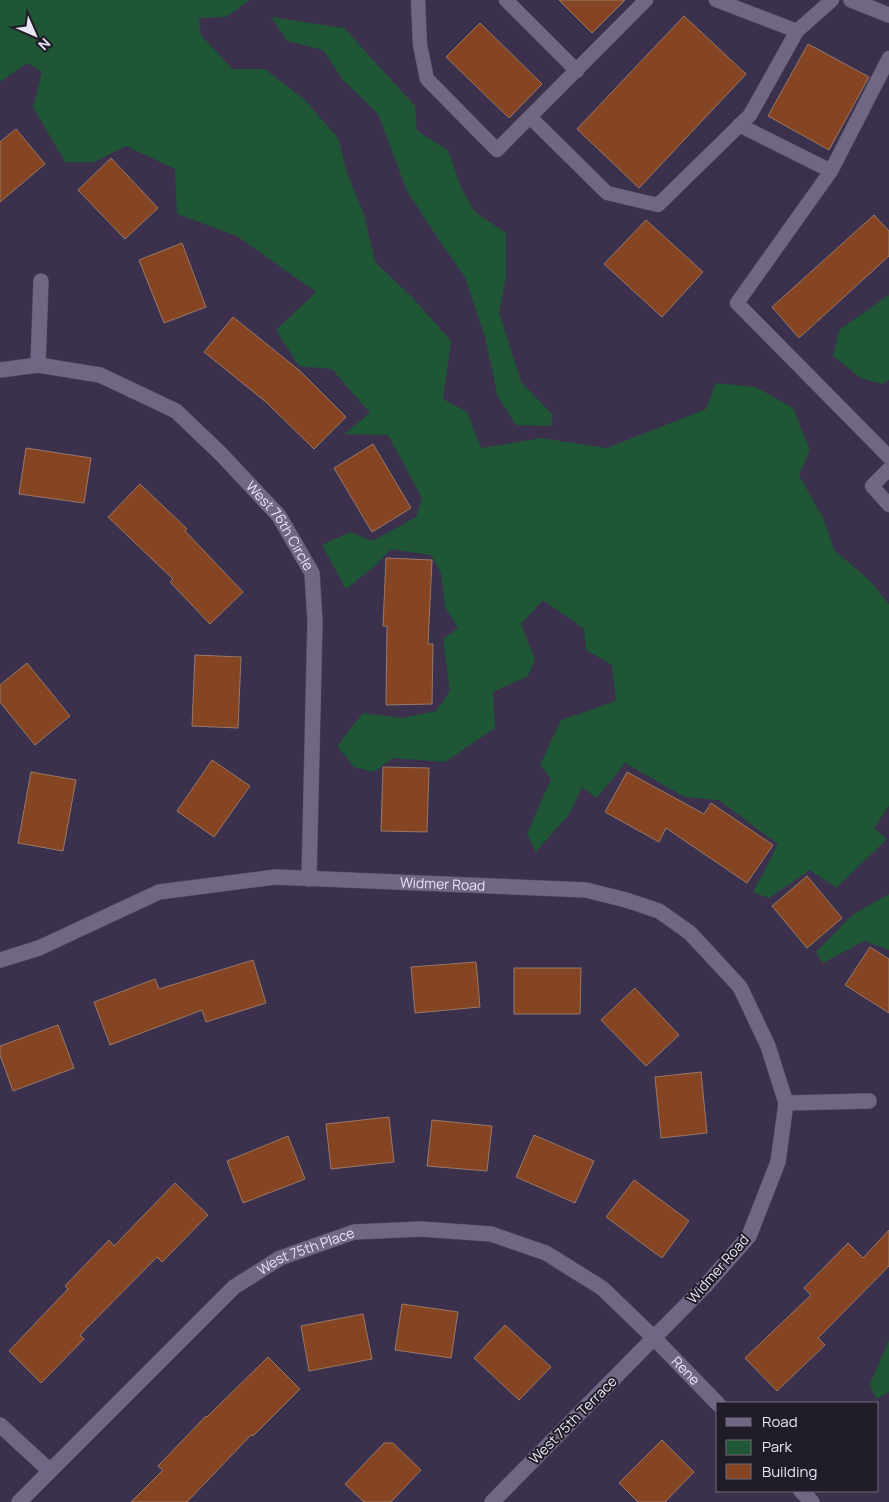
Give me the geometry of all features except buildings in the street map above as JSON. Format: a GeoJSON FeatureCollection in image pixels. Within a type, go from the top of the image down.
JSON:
{"type":"FeatureCollection","features":[{"type":"Feature","properties":{"kind":"street"},"geometry":{"type":"LineString","coordinates":[[851,0],[889,15]]}},
{"type":"Feature","properties":{"kind":"street"},"geometry":{"type":"LineString","coordinates":[[38,365],[41,281]]}},
{"type":"Feature","properties":{"kind":"street","name":"West 76th Circle"},"geometry":{"type":"LineString","coordinates":[[0,370],[38,365],[100,375],[176,411],[279,516],[312,572],[316,621],[309,879]]}},
{"type":"Feature","properties":{"kind":"street","name":"Widmer Road"},"geometry":{"type":"LineString","coordinates":[[0,960],[39,948],[159,892],[275,877],[586,890],[659,911],[690,932],[740,987],[768,1046],[786,1103],[778,1162],[749,1236],[706,1285],[654,1338]]}},
{"type":"Feature","properties":{"kind":"street"},"geometry":{"type":"LineString","coordinates":[[786,1103],[869,1101]]}},
{"type":"Feature","properties":{"kind":"street","name":"West 75th Place"},"geometry":{"type":"LineString","coordinates":[[19,1502],[234,1287],[280,1258],[354,1232],[421,1229],[491,1234],[546,1253],[602,1288],[654,1338]]}},
{"type":"Feature","properties":{"kind":"street","name":"Rene"},"geometry":{"type":"LineString","coordinates":[[654,1338],[716,1402]]}},
{"type":"Feature","properties":{"kind":"street","name":"West 75th Terrace"},"geometry":{"type":"LineString","coordinates":[[492,1502],[654,1338]]}},
{"type":"Feature","properties":{"kind":"street"},"geometry":{"type":"LineString","coordinates":[[0,1425],[50,1471]]}},
{"type":"Feature","properties":{"kind":"street"},"geometry":{"type":"LineString","coordinates":[[802,1492],[812,1502]]}},
{"type":"Feature","properties":{"kind":"lane"},"geometry":{"type":"LineString","coordinates":[[418,0],[420,45],[427,79],[497,150],[646,0]]}},
{"type":"Feature","properties":{"kind":"lane"},"geometry":{"type":"LineString","coordinates":[[506,0],[576,71]]}},
{"type":"Feature","properties":{"kind":"lane"},"geometry":{"type":"LineString","coordinates":[[716,0],[798,31]]}},
{"type":"Feature","properties":{"kind":"lane"},"geometry":{"type":"LineString","coordinates":[[530,117],[607,193],[658,205],[750,115],[798,31],[832,0]]}},
{"type":"Feature","properties":{"kind":"lane"},"geometry":{"type":"LineString","coordinates":[[889,58],[832,171],[737,303],[889,457]]}},
{"type":"Feature","properties":{"kind":"lane"},"geometry":{"type":"LineString","coordinates":[[740,125],[832,171]]}},
{"type":"Feature","properties":{"kind":"lane"},"geometry":{"type":"LineString","coordinates":[[889,469],[872,486],[889,505]]}},
{"type":"Feature","properties":{"kind":"green space"},"geometry":{"type":"Polygon","coordinates":[[[0,0],[250,0],[226,17],[199,18],[201,35],[232,69],[265,69],[305,100],[338,138],[347,173],[364,214],[375,262],[412,297],[451,341],[443,399],[467,412],[481,448],[541,438],[607,448],[706,409],[716,383],[756,387],[793,408],[810,450],[799,475],[824,520],[834,550],[869,580],[889,604],[889,806],[874,828],[887,839],[836,888],[810,870],[769,898],[753,892],[778,844],[719,800],[685,797],[625,763],[597,798],[582,787],[570,813],[536,852],[527,834],[551,779],[540,765],[561,720],[616,701],[612,665],[586,650],[584,629],[543,600],[521,624],[535,659],[528,676],[493,692],[495,728],[445,762],[393,758],[374,772],[354,767],[337,746],[363,713],[402,718],[436,711],[450,691],[443,639],[458,628],[445,607],[441,573],[431,555],[391,549],[375,566],[346,589],[322,545],[350,532],[373,541],[416,517],[422,498],[388,435],[344,434],[370,413],[332,369],[299,366],[276,330],[316,292],[237,236],[177,214],[175,169],[126,146],[94,162],[65,162],[33,107],[42,72],[27,63],[0,82],[0,0]]]}},
{"type":"Feature","properties":{"kind":"green space"},"geometry":{"type":"Polygon","coordinates":[[[271,17],[344,28],[415,106],[417,131],[448,150],[461,188],[475,212],[506,233],[506,278],[499,312],[521,382],[553,415],[551,426],[516,425],[498,397],[485,337],[465,277],[407,191],[378,114],[343,80],[323,50],[287,41],[271,17]]]}},
{"type":"Feature","properties":{"kind":"green space"},"geometry":{"type":"Polygon","coordinates":[[[889,295],[889,380],[883,384],[862,379],[833,356],[839,330],[889,295]]]}},
{"type":"Feature","properties":{"kind":"green space"},"geometry":{"type":"Polygon","coordinates":[[[889,894],[889,950],[864,941],[823,963],[816,952],[852,915],[889,894]]]}},
{"type":"Feature","properties":{"kind":"green space"},"geometry":{"type":"Polygon","coordinates":[[[889,1340],[889,1392],[876,1399],[870,1384],[889,1340]]]}}]}
